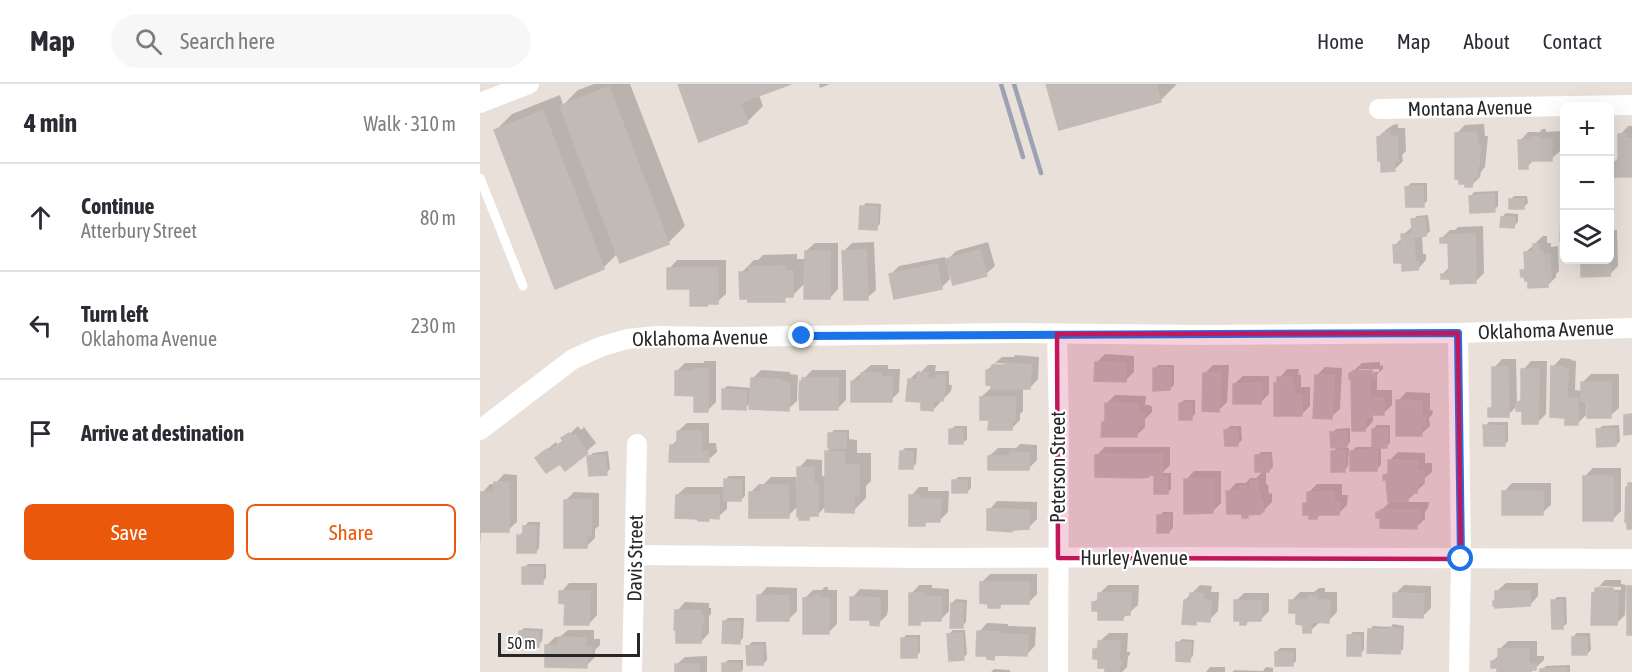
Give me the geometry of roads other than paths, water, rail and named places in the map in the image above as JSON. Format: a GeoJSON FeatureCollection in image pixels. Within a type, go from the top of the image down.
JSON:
{"type":"FeatureCollection","features":[{"type":"Feature","properties":{"kind":"street"},"geometry":{"type":"LineString","coordinates":[[480,103],[529,84]]}},
{"type":"Feature","properties":{"kind":"street","name":"Montana Avenue"},"geometry":{"type":"LineString","coordinates":[[1379,110],[1632,105]]}},
{"type":"Feature","properties":{"kind":"street","name":"Oklahoma Avenue"},"geometry":{"type":"LineString","coordinates":[[480,430],[573,359],[600,347],[627,339],[656,336],[1458,333],[1632,328]]}},
{"type":"Feature","properties":{"kind":"street"},"geometry":{"type":"LineString","coordinates":[[1458,333],[1461,559],[1459,672]]}},
{"type":"Feature","properties":{"kind":"street","name":"Peterson Street"},"geometry":{"type":"LineString","coordinates":[[1057,334],[1058,672]]}},
{"type":"Feature","properties":{"kind":"street","name":"Davis Street"},"geometry":{"type":"LineString","coordinates":[[632,672],[637,444]]}},
{"type":"Feature","properties":{"kind":"street","name":"Hurley Avenue"},"geometry":{"type":"LineString","coordinates":[[636,555],[920,558],[1632,559]]}},
{"type":"Feature","properties":{"kind":"lane"},"geometry":{"type":"LineString","coordinates":[[480,178],[523,286]]}},
{"type":"Feature","properties":{"kind":"railway"},"geometry":{"type":"LineString","coordinates":[[1001,84],[1023,157]]}},
{"type":"Feature","properties":{"kind":"railway"},"geometry":{"type":"LineString","coordinates":[[1014,84],[1041,173]]}}]}
